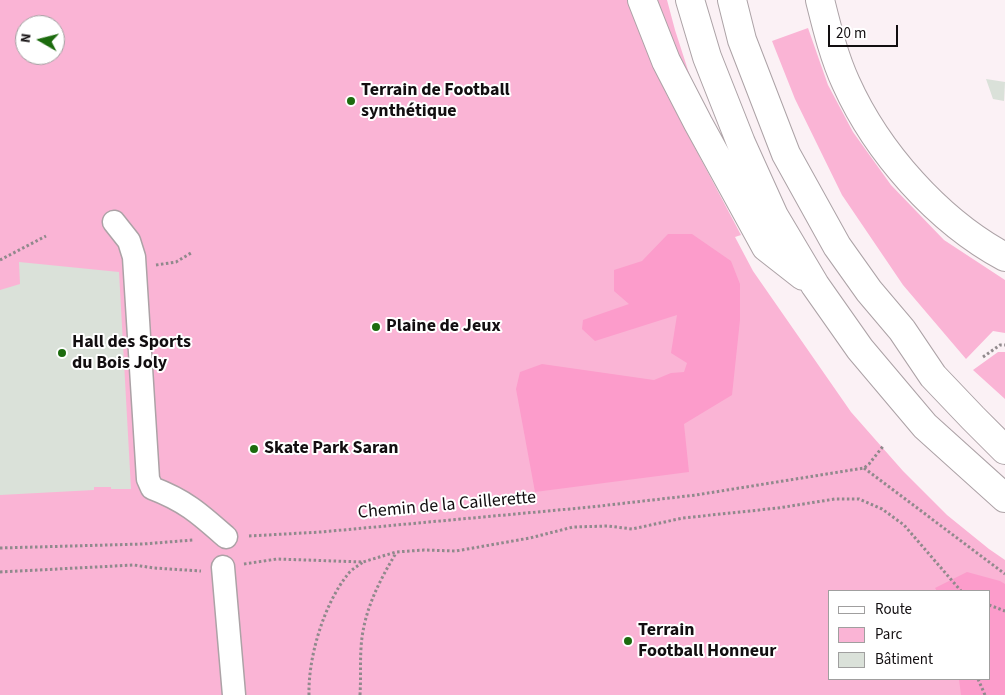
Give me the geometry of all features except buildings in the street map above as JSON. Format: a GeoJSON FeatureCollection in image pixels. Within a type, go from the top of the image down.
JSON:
{"type":"FeatureCollection","features":[{"type":"Feature","properties":{"kind":"main road"},"geometry":{"type":"LineString","coordinates":[[642,0],[666,61],[766,247],[815,285]]}},
{"type":"Feature","properties":{"kind":"main road"},"geometry":{"type":"LineString","coordinates":[[690,0],[707,57],[741,144],[774,216],[815,285],[860,349],[926,426],[1005,498]]}},
{"type":"Feature","properties":{"kind":"main road"},"geometry":{"type":"LineString","coordinates":[[732,0],[742,40],[786,154],[837,246],[869,291],[902,330],[933,376],[1005,450]]}},
{"type":"Feature","properties":{"kind":"main road"},"geometry":{"type":"LineString","coordinates":[[820,0],[830,40],[846,83],[870,128],[898,168],[928,201],[964,230],[1005,257]]}},
{"type":"Feature","properties":{"kind":"main road"},"geometry":{"type":"LineString","coordinates":[[902,330],[942,362],[980,402],[1005,424]]}},
{"type":"Feature","properties":{"kind":"lane"},"geometry":{"type":"LineString","coordinates":[[114,222],[129,242],[134,258],[148,479],[152,488],[174,496],[192,507],[226,537]]}},
{"type":"Feature","properties":{"kind":"lane"},"geometry":{"type":"LineString","coordinates":[[223,567],[234,695]]}},
{"type":"Feature","properties":{"kind":"path"},"geometry":{"type":"LineString","coordinates":[[0,260],[46,236]]}},
{"type":"Feature","properties":{"kind":"path"},"geometry":{"type":"LineString","coordinates":[[134,258],[159,266],[176,262],[191,253]]}},
{"type":"Feature","properties":{"kind":"path"},"geometry":{"type":"LineString","coordinates":[[983,357],[1000,345],[1005,345]]}},
{"type":"Feature","properties":{"kind":"path"},"geometry":{"type":"LineString","coordinates":[[884,445],[864,468],[1005,574]]}},
{"type":"Feature","properties":{"kind":"path","name":"Chemin de la Caillerette"},"geometry":{"type":"LineString","coordinates":[[0,548],[144,544],[321,532],[600,506],[696,495],[864,468]]}},
{"type":"Feature","properties":{"kind":"path"},"geometry":{"type":"LineString","coordinates":[[0,572],[134,565],[196,572],[277,560],[363,562],[396,552],[424,550],[456,551],[530,538],[574,527],[608,526],[632,529],[684,518],[778,508],[835,499],[859,499],[882,510],[904,525],[960,590]]}},
{"type":"Feature","properties":{"kind":"path"},"geometry":{"type":"LineString","coordinates":[[360,695],[361,647],[368,606],[396,552]]}},
{"type":"Feature","properties":{"kind":"path"},"geometry":{"type":"LineString","coordinates":[[309,695],[313,653],[320,626],[348,574],[363,562]]}},
{"type":"Feature","properties":{"kind":"path"},"geometry":{"type":"LineString","coordinates":[[990,605],[1005,611]]}},
{"type":"Feature","properties":{"kind":"path"},"geometry":{"type":"LineString","coordinates":[[978,680],[985,695]]}},
{"type":"Feature","properties":{"kind":"green space"},"geometry":{"type":"Polygon","coordinates":[[[0,0],[627,0],[667,95],[741,235],[735,237],[753,271],[851,412],[903,471],[947,515],[1005,560],[1005,695],[0,695],[0,0]]]}},
{"type":"Feature","properties":{"kind":"green space"},"geometry":{"type":"Polygon","coordinates":[[[654,0],[667,0],[698,101],[654,0]]]}},
{"type":"Feature","properties":{"kind":"green space"},"geometry":{"type":"Polygon","coordinates":[[[808,28],[828,85],[853,132],[891,185],[944,240],[1005,280],[1005,333],[993,331],[966,359],[903,285],[842,195],[795,99],[772,41],[808,28]]]}},
{"type":"Feature","properties":{"kind":"green space"},"geometry":{"type":"Polygon","coordinates":[[[998,352],[1005,352],[1005,399],[973,370],[998,352]]]}},
{"type":"Feature","properties":{"kind":"shaded area"},"geometry":{"type":"Polygon","coordinates":[[[668,234],[692,234],[731,261],[740,284],[740,320],[732,395],[684,424],[689,472],[535,492],[516,389],[520,372],[542,364],[654,380],[671,373],[684,372],[687,363],[671,353],[677,315],[595,341],[582,329],[583,320],[629,304],[614,291],[614,270],[642,261],[668,234]]]}},
{"type":"Feature","properties":{"kind":"shaded area"},"geometry":{"type":"Polygon","coordinates":[[[967,572],[1005,584],[1005,695],[961,695],[959,680],[990,680],[990,590],[936,590],[935,588],[967,572]]]}},
{"type":"Feature","properties":{"kind":"place","name":"Terrain de Football synthétique"},"geometry":{"type":"Point","coordinates":[351,101]}},
{"type":"Feature","properties":{"kind":"place","name":"Plaine de Jeux"},"geometry":{"type":"Point","coordinates":[376,327]}},
{"type":"Feature","properties":{"kind":"place","name":"Hall des Sports du Bois Joly"},"geometry":{"type":"Point","coordinates":[62,353]}},
{"type":"Feature","properties":{"kind":"place","name":"Skate Park Saran"},"geometry":{"type":"Point","coordinates":[254,449]}},
{"type":"Feature","properties":{"kind":"place","name":"Terrain Football Honneur"},"geometry":{"type":"Point","coordinates":[628,641]}}]}
